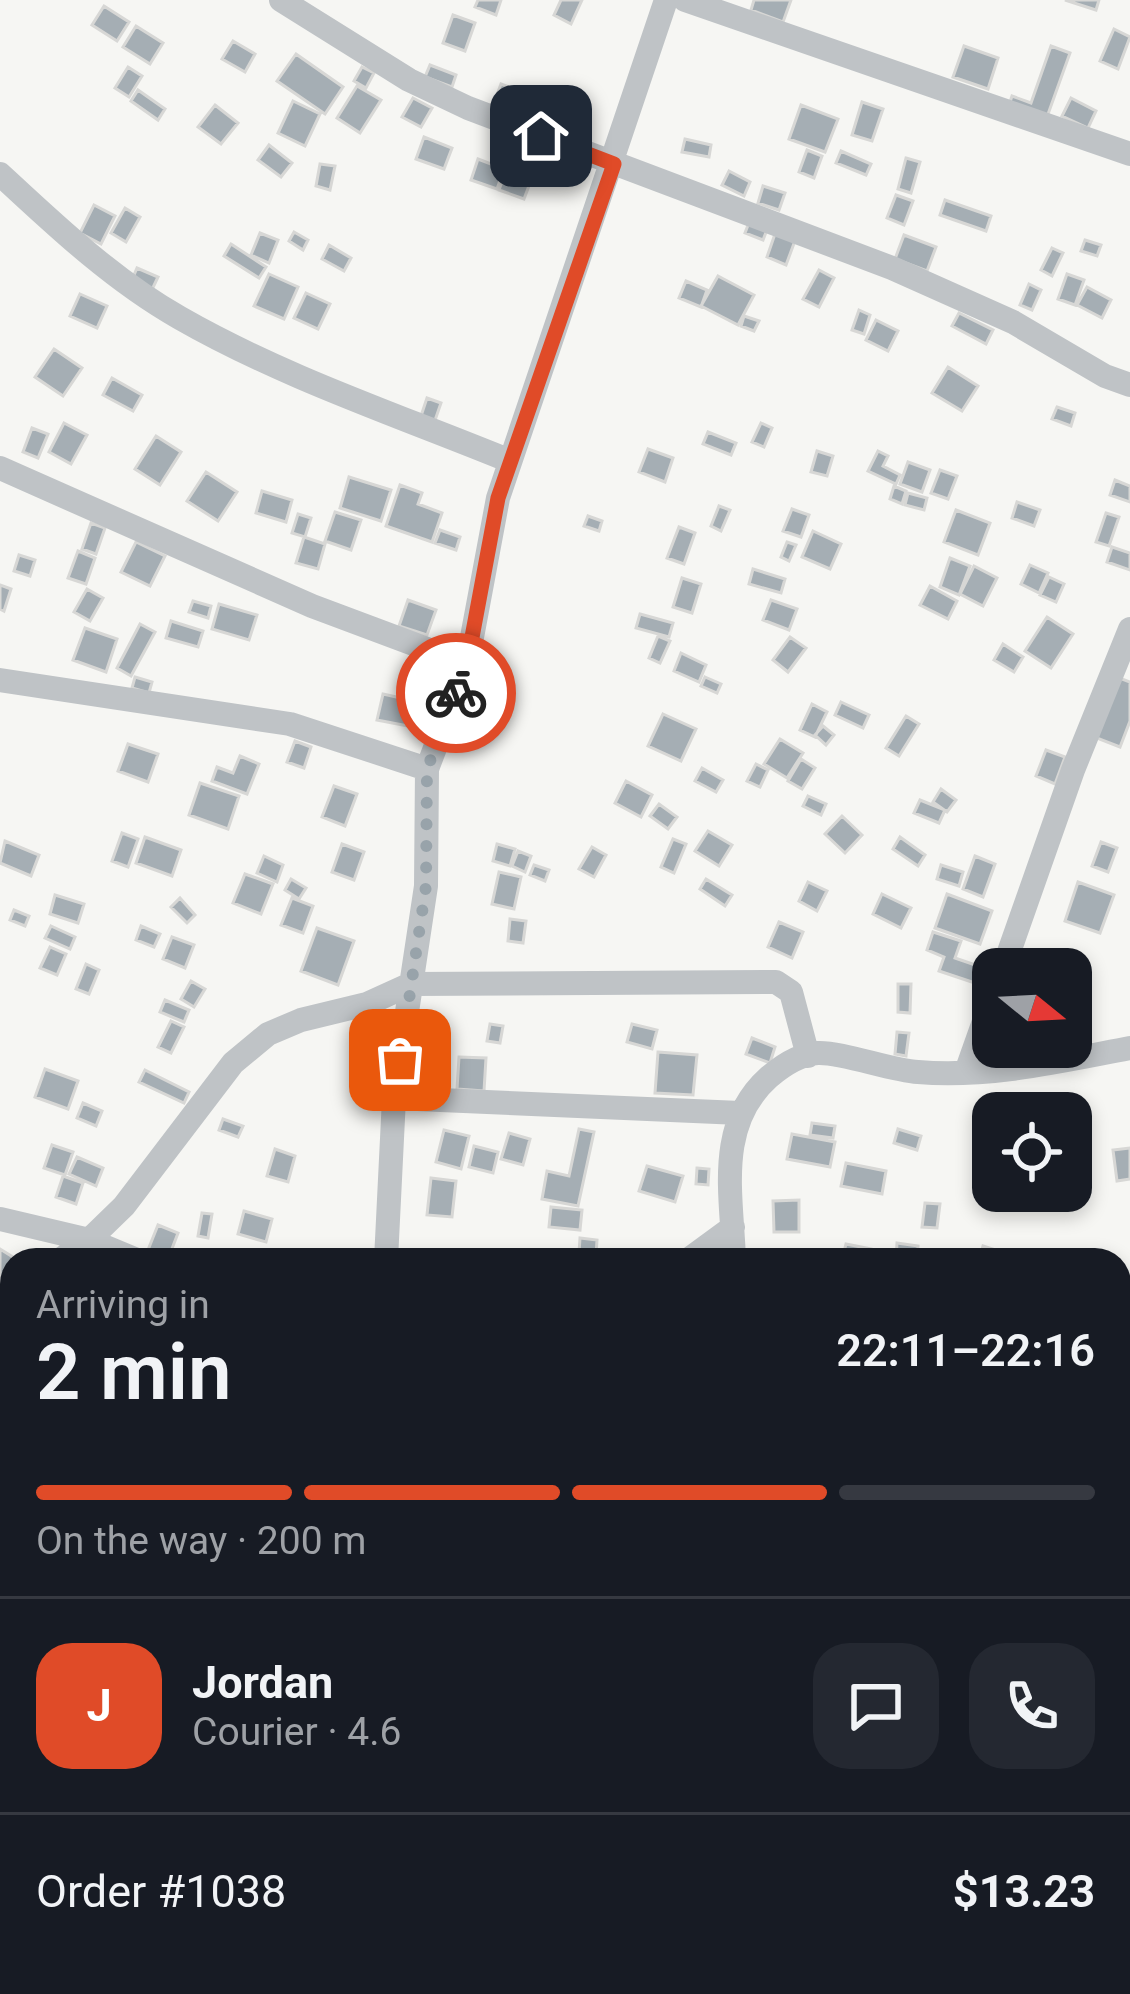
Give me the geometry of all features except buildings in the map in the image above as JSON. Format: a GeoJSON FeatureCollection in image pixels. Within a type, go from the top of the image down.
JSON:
{"type":"FeatureCollection","features":[{"type":"Feature","properties":{"kind":"street"},"geometry":{"type":"LineString","coordinates":[[281,0],[409,80],[468,108],[892,268],[1013,322],[1105,376],[1130,385]]}},
{"type":"Feature","properties":{"kind":"street"},"geometry":{"type":"LineString","coordinates":[[387,1248],[394,1098],[426,886],[427,769],[467,664],[498,498],[667,0]]}},
{"type":"Feature","properties":{"kind":"street"},"geometry":{"type":"LineString","coordinates":[[685,0],[1130,154]]}},
{"type":"Feature","properties":{"kind":"street"},"geometry":{"type":"LineString","coordinates":[[0,174],[72,241],[178,317],[290,371],[510,461]]}},
{"type":"Feature","properties":{"kind":"street"},"geometry":{"type":"LineString","coordinates":[[0,468],[290,597],[467,664]]}},
{"type":"Feature","properties":{"kind":"street"},"geometry":{"type":"LineString","coordinates":[[1010,948],[1073,770],[1130,628]]}},
{"type":"Feature","properties":{"kind":"street"},"geometry":{"type":"LineString","coordinates":[[0,680],[290,724],[427,769]]}},
{"type":"Feature","properties":{"kind":"street"},"geometry":{"type":"LineString","coordinates":[[77,1248],[153,1173],[233,1064],[268,1034],[301,1020],[367,1004],[411,984],[764,979],[791,992],[808,1056]]}},
{"type":"Feature","properties":{"kind":"street"},"geometry":{"type":"LineString","coordinates":[[734,1248],[730,1138],[740,1113],[786,1063],[818,1053],[918,1072],[966,1072],[1033,1066],[1130,1048]]}},
{"type":"Feature","properties":{"kind":"street"},"geometry":{"type":"LineString","coordinates":[[966,1072],[972,1055]]}},
{"type":"Feature","properties":{"kind":"street"},"geometry":{"type":"LineString","coordinates":[[394,1098],[740,1113]]}},
{"type":"Feature","properties":{"kind":"street"},"geometry":{"type":"LineString","coordinates":[[0,1219],[108,1248]]}},
{"type":"Feature","properties":{"kind":"street"},"geometry":{"type":"LineString","coordinates":[[705,1248],[733,1228]]}},
{"type":"Feature","properties":{"kind":"way so far"},"geometry":{"type":"LineString","coordinates":[[400,1060],[426,886],[427,769],[456,693]]}},
{"type":"Feature","properties":{"kind":"route"},"geometry":{"type":"LineString","coordinates":[[456,693],[467,664],[498,498],[614,164],[541,136]]}}]}
